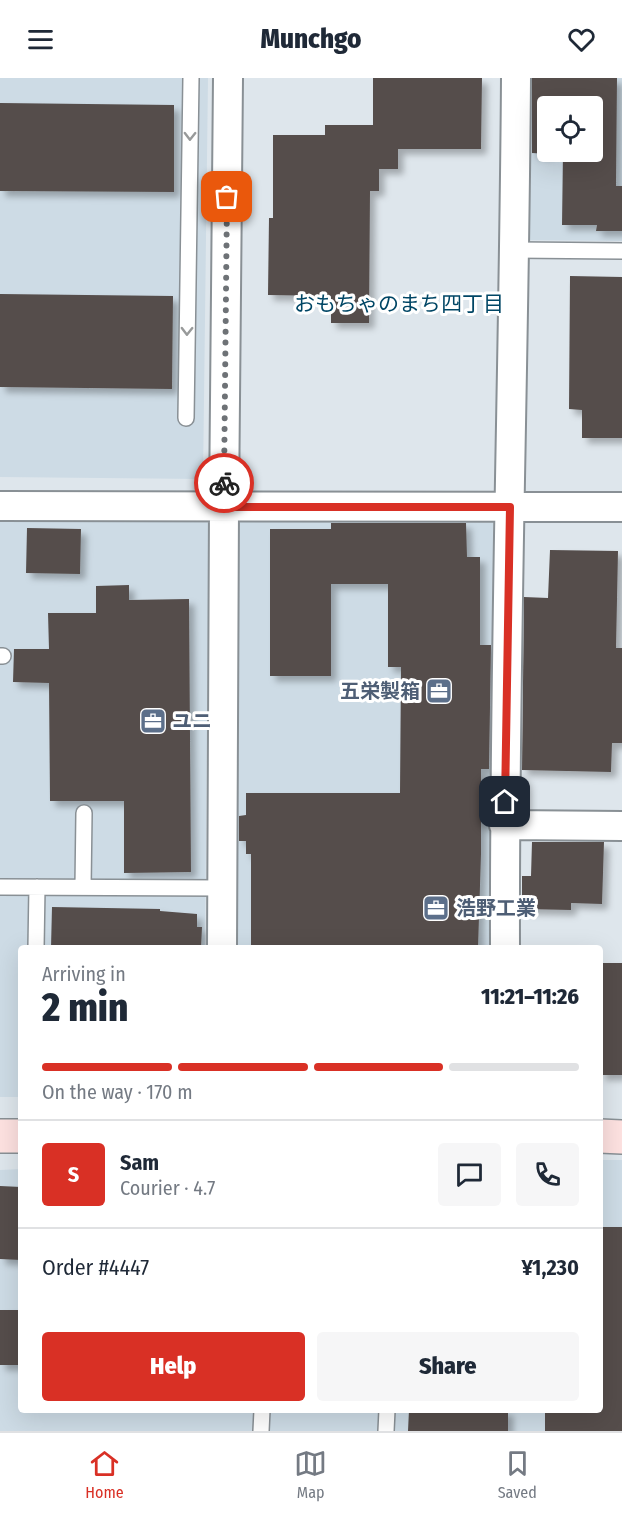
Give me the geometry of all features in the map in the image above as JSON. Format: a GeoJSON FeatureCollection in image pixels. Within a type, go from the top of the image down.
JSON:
{"type":"FeatureCollection","features":[{"type":"Feature","properties":{"kind":"street"},"geometry":{"type":"LineString","coordinates":[[222,945],[228,78]]}},
{"type":"Feature","properties":{"kind":"street"},"geometry":{"type":"LineString","coordinates":[[505,945],[504,825],[516,78]]}},
{"type":"Feature","properties":{"kind":"street"},"geometry":{"type":"LineString","coordinates":[[0,506],[622,507]]}},
{"type":"Feature","properties":{"kind":"street"},"geometry":{"type":"LineString","coordinates":[[504,825],[622,826]]}},
{"type":"Feature","properties":{"kind":"street"},"geometry":{"type":"LineString","coordinates":[[0,1136],[18,1137]]}},
{"type":"Feature","properties":{"kind":"street"},"geometry":{"type":"LineString","coordinates":[[603,1136],[622,1137]]}},
{"type":"Feature","properties":{"kind":"lane"},"geometry":{"type":"LineString","coordinates":[[186,418],[191,78]]}},
{"type":"Feature","properties":{"kind":"lane"},"geometry":{"type":"LineString","coordinates":[[515,250],[622,251]]}},
{"type":"Feature","properties":{"kind":"lane"},"geometry":{"type":"LineString","coordinates":[[83,887],[84,813]]}},
{"type":"Feature","properties":{"kind":"lane"},"geometry":{"type":"LineString","coordinates":[[0,887],[222,888]]}},
{"type":"Feature","properties":{"kind":"lane"},"geometry":{"type":"LineString","coordinates":[[36,887],[36,945]]}},
{"type":"Feature","properties":{"kind":"lane"},"geometry":{"type":"LineString","coordinates":[[261,1431],[262,1413]]}},
{"type":"Feature","properties":{"kind":"lane"},"geometry":{"type":"LineString","coordinates":[[386,1431],[387,1413]]}},
{"type":"Feature","properties":{"kind":"shaded area"},"geometry":{"type":"Polygon","coordinates":[[[0,78],[208,78],[203,479],[0,477],[0,78]]]}},
{"type":"Feature","properties":{"kind":"shaded area"},"geometry":{"type":"Polygon","coordinates":[[[523,78],[622,78],[622,241],[522,240],[523,78]]]}},
{"type":"Feature","properties":{"kind":"shaded area","name":"五栄製箱"},"geometry":{"type":"Polygon","coordinates":[[[239,516],[493,517],[491,945],[237,945],[239,516]]]}},
{"type":"Feature","properties":{"kind":"shaded area","name":"ユニ"},"geometry":{"type":"Polygon","coordinates":[[[0,519],[209,521],[205,945],[18,945],[18,1097],[0,1097],[0,519]]]}},
{"type":"Feature","properties":{"kind":"shaded area"},"geometry":{"type":"Polygon","coordinates":[[[603,1160],[622,1160],[622,1431],[0,1431],[0,1170],[18,1169],[18,1413],[603,1413],[603,1160]]]}},
{"type":"Feature","properties":{"kind":"building"},"geometry":{"type":"Polygon","coordinates":[[[373,78],[482,78],[481,149],[398,149],[398,169],[379,169],[379,191],[370,191],[369,323],[331,323],[331,296],[268,295],[269,218],[273,218],[273,135],[325,135],[325,125],[373,125],[373,78]]]}},
{"type":"Feature","properties":{"kind":"building"},"geometry":{"type":"Polygon","coordinates":[[[532,78],[617,78],[616,186],[622,186],[622,231],[596,231],[597,225],[562,225],[563,162],[603,162],[603,96],[537,96],[537,153],[532,153],[532,78]]]}},
{"type":"Feature","properties":{"kind":"building"},"geometry":{"type":"Polygon","coordinates":[[[0,103],[174,105],[174,192],[0,191],[0,103]]]}},
{"type":"Feature","properties":{"kind":"building"},"geometry":{"type":"Polygon","coordinates":[[[570,276],[622,277],[622,438],[582,438],[582,410],[569,409],[570,276]]]}},
{"type":"Feature","properties":{"kind":"building"},"geometry":{"type":"Polygon","coordinates":[[[0,294],[173,296],[172,389],[0,387],[0,294]]]}},
{"type":"Feature","properties":{"kind":"building"},"geometry":{"type":"Polygon","coordinates":[[[331,523],[466,523],[467,557],[480,557],[480,645],[491,645],[489,769],[481,769],[478,945],[251,945],[251,854],[246,854],[246,841],[239,841],[239,816],[246,815],[246,793],[400,793],[401,667],[388,667],[388,584],[331,584],[331,676],[270,676],[270,529],[331,529],[331,523]]]}},
{"type":"Feature","properties":{"kind":"building"},"geometry":{"type":"Polygon","coordinates":[[[27,528],[81,529],[80,574],[26,573],[27,528]]]}},
{"type":"Feature","properties":{"kind":"building"},"geometry":{"type":"Polygon","coordinates":[[[550,550],[618,551],[616,648],[622,648],[622,743],[612,743],[611,772],[522,770],[524,597],[548,598],[550,550]]]}},
{"type":"Feature","properties":{"kind":"building"},"geometry":{"type":"Polygon","coordinates":[[[129,585],[129,600],[189,599],[191,872],[124,873],[124,801],[50,801],[49,683],[13,682],[14,649],[49,649],[48,613],[96,613],[96,586],[129,585]]]}},
{"type":"Feature","properties":{"kind":"building"},"geometry":{"type":"Polygon","coordinates":[[[532,842],[604,842],[602,904],[571,903],[571,910],[526,909],[525,903],[522,903],[522,876],[531,876],[532,842]]]}},
{"type":"Feature","properties":{"kind":"building"},"geometry":{"type":"Polygon","coordinates":[[[52,907],[160,909],[160,911],[197,914],[197,927],[202,927],[201,945],[51,945],[52,907]]]}},
{"type":"Feature","properties":{"kind":"building"},"geometry":{"type":"Polygon","coordinates":[[[603,963],[622,963],[622,1075],[603,1075],[603,963]]]}},
{"type":"Feature","properties":{"kind":"building"},"geometry":{"type":"Polygon","coordinates":[[[0,1186],[18,1187],[18,1260],[0,1259],[0,1186]]]}},
{"type":"Feature","properties":{"kind":"building"},"geometry":{"type":"Polygon","coordinates":[[[603,1227],[622,1227],[622,1431],[545,1431],[545,1413],[603,1413],[603,1227]]]}},
{"type":"Feature","properties":{"kind":"building"},"geometry":{"type":"Polygon","coordinates":[[[0,1310],[18,1310],[18,1365],[0,1365],[0,1310]]]}},
{"type":"Feature","properties":{"kind":"building"},"geometry":{"type":"Polygon","coordinates":[[[409,1413],[508,1413],[508,1431],[408,1431],[409,1413]]]}},
{"type":"Feature","properties":{"kind":"way so far"},"geometry":{"type":"LineString","coordinates":[[224,483],[227,197]]}},
{"type":"Feature","properties":{"kind":"place","name":"五栄製箱"},"geometry":{"type":"Point","coordinates":[439,691]}},
{"type":"Feature","properties":{"kind":"place","name":"ユニ"},"geometry":{"type":"Point","coordinates":[153,721]}},
{"type":"Feature","properties":{"kind":"place","name":"浩野工業"},"geometry":{"type":"Point","coordinates":[436,908]}},
{"type":"Feature","properties":{"kind":"district","name":"おもちゃのまち四丁目"},"geometry":{"type":"Point","coordinates":[399,304]}},
{"type":"Feature","properties":{"kind":"route"},"geometry":{"type":"LineString","coordinates":[[224,483],[224,507],[510,507],[505,802]]}}]}
